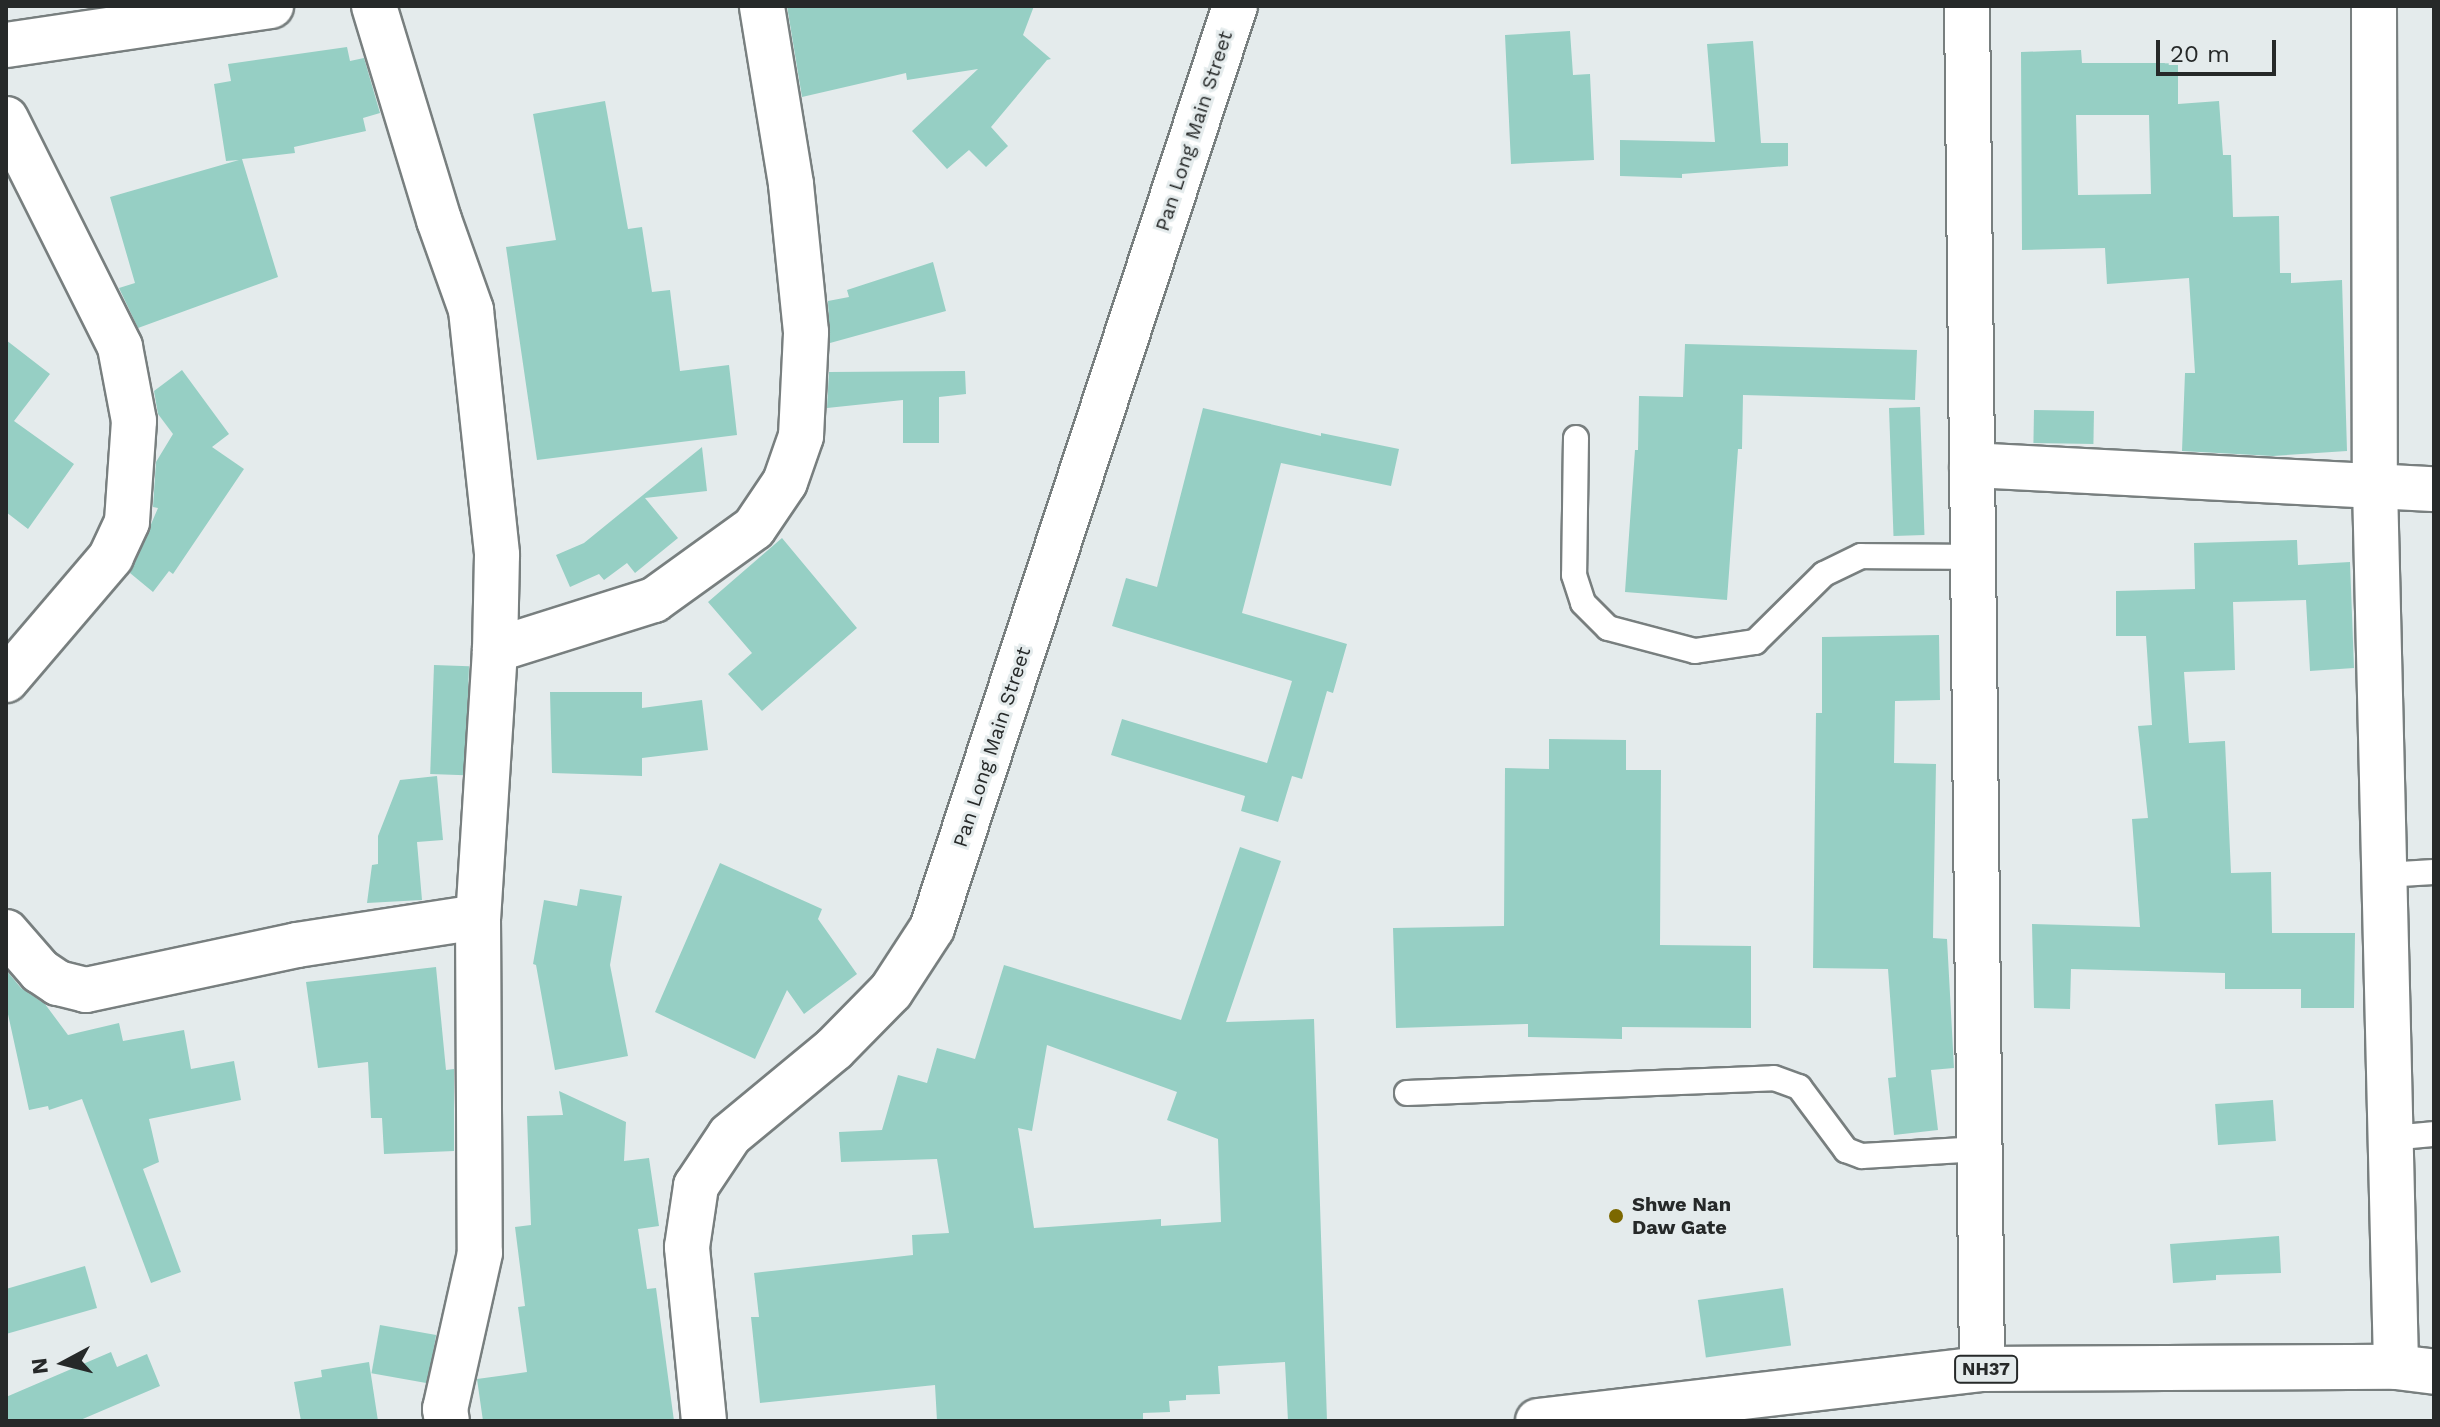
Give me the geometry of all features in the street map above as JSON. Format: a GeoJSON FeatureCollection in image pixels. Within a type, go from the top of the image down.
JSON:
{"type":"FeatureCollection","features":[{"type":"Feature","properties":{"kind":"main road"},"geometry":{"type":"LineString","coordinates":[[6,45],[271,6]]}},
{"type":"Feature","properties":{"kind":"main road"},"geometry":{"type":"LineString","coordinates":[[374,6],[439,220],[471,310],[497,555],[495,650],[478,917],[480,1253],[445,1409],[447,1421]]}},
{"type":"Feature","properties":{"kind":"main road"},"geometry":{"type":"LineString","coordinates":[[495,650],[654,600],[754,528],[785,482],[801,436],[806,332],[791,184],[762,6]]}},
{"type":"Feature","properties":{"kind":"main road","name":"Pan Long Main Street"},"geometry":{"type":"LineString","coordinates":[[704,1421],[687,1247],[696,1186],[730,1135],[834,1049],[891,991],[932,928],[1235,6]]}},
{"type":"Feature","properties":{"kind":"main road"},"geometry":{"type":"LineString","coordinates":[[1967,6],[1982,1369]]}},
{"type":"Feature","properties":{"kind":"main road"},"geometry":{"type":"LineString","coordinates":[[2374,6],[2375,486],[2391,1138],[2415,1369]]}},
{"type":"Feature","properties":{"kind":"main road"},"geometry":{"type":"LineString","coordinates":[[6,119],[120,347],[134,421],[127,522],[111,557],[6,680]]}},
{"type":"Feature","properties":{"kind":"main road"},"geometry":{"type":"LineString","coordinates":[[1972,465],[2434,489]]}},
{"type":"Feature","properties":{"kind":"main road"},"geometry":{"type":"LineString","coordinates":[[6,932],[40,971],[58,983],[86,990],[297,945],[478,917]]}},
{"type":"Feature","properties":{"kind":"main road","name":"NH37"},"geometry":{"type":"LineString","coordinates":[[1539,1421],[1982,1369],[2415,1369]]}},
{"type":"Feature","properties":{"kind":"lane"},"geometry":{"type":"LineString","coordinates":[[1576,438],[1574,575],[1583,603],[1608,628],[1695,651],[1755,642],[1824,574],[1861,556],[1973,557]]}},
{"type":"Feature","properties":{"kind":"lane"},"geometry":{"type":"LineString","coordinates":[[2384,875],[2434,872]]}},
{"type":"Feature","properties":{"kind":"lane"},"geometry":{"type":"LineString","coordinates":[[1407,1093],[1774,1078],[1799,1087],[1846,1150],[1862,1156],[1980,1149]]}},
{"type":"Feature","properties":{"kind":"lane"},"geometry":{"type":"LineString","coordinates":[[2391,1138],[2434,1134]]}},
{"type":"Feature","properties":{"kind":"building"},"geometry":{"type":"Polygon","coordinates":[[[787,6],[1034,6],[1023,35],[1051,59],[991,127],[1008,146],[986,167],[969,150],[947,169],[912,131],[978,69],[907,80],[906,73],[802,97],[787,6]]]}},
{"type":"Feature","properties":{"kind":"building"},"geometry":{"type":"Polygon","coordinates":[[[1570,31],[1573,75],[1590,74],[1594,160],[1511,164],[1505,35],[1570,31]]]}},
{"type":"Feature","properties":{"kind":"building"},"geometry":{"type":"Polygon","coordinates":[[[1753,41],[1761,143],[1788,143],[1788,166],[1682,174],[1682,178],[1620,176],[1620,140],[1715,142],[1707,44],[1753,41]]]}},
{"type":"Feature","properties":{"kind":"building"},"geometry":{"type":"Polygon","coordinates":[[[347,47],[350,61],[364,58],[380,113],[363,118],[366,131],[294,147],[295,153],[242,159],[278,277],[138,328],[119,288],[135,283],[110,197],[239,160],[226,161],[214,84],[231,81],[228,64],[347,47]]]}},
{"type":"Feature","properties":{"kind":"building"},"geometry":{"type":"Polygon","coordinates":[[[2081,50],[2082,63],[2178,63],[2178,104],[2219,101],[2223,155],[2231,155],[2233,217],[2279,216],[2280,273],[2291,273],[2291,283],[2342,280],[2347,451],[2273,456],[2182,451],[2185,373],[2195,373],[2189,278],[2107,284],[2105,248],[2022,250],[2021,52],[2081,50]],[[2076,115],[2078,195],[2151,194],[2149,115],[2076,115]]]}},
{"type":"Feature","properties":{"kind":"building"},"geometry":{"type":"Polygon","coordinates":[[[605,101],[628,229],[642,227],[652,292],[670,290],[680,371],[729,365],[737,435],[537,460],[506,247],[556,240],[533,114],[605,101]]]}},
{"type":"Feature","properties":{"kind":"building"},"geometry":{"type":"Polygon","coordinates":[[[933,262],[946,311],[830,343],[828,301],[849,297],[847,290],[933,262]]]}},
{"type":"Feature","properties":{"kind":"building"},"geometry":{"type":"Polygon","coordinates":[[[6,340],[50,374],[14,421],[74,464],[28,529],[6,512],[6,340]]]}},
{"type":"Feature","properties":{"kind":"building"},"geometry":{"type":"Polygon","coordinates":[[[1685,344],[1917,350],[1915,400],[1743,395],[1742,449],[1738,449],[1727,600],[1625,592],[1635,450],[1638,450],[1639,396],[1683,397],[1685,344]]]}},
{"type":"Feature","properties":{"kind":"building"},"geometry":{"type":"Polygon","coordinates":[[[182,370],[229,434],[212,447],[244,469],[173,574],[169,571],[153,592],[130,573],[158,508],[153,507],[156,462],[173,434],[158,414],[154,391],[182,370]]]}},
{"type":"Feature","properties":{"kind":"building"},"geometry":{"type":"Polygon","coordinates":[[[965,371],[966,394],[939,397],[939,443],[903,443],[903,400],[827,408],[829,372],[965,371]]]}},
{"type":"Feature","properties":{"kind":"building"},"geometry":{"type":"Polygon","coordinates":[[[1920,407],[1924,535],[1893,536],[1889,408],[1920,407]]]}},
{"type":"Feature","properties":{"kind":"building"},"geometry":{"type":"Polygon","coordinates":[[[1203,408],[1321,436],[1321,433],[1399,449],[1391,486],[1281,463],[1242,613],[1347,644],[1333,693],[1327,691],[1302,779],[1292,776],[1278,822],[1241,811],[1245,796],[1111,755],[1122,719],[1267,763],[1292,681],[1112,626],[1126,578],[1157,587],[1203,408]]]}},
{"type":"Feature","properties":{"kind":"building"},"geometry":{"type":"Polygon","coordinates":[[[2034,410],[2094,411],[2093,444],[2033,443],[2034,410]]]}},
{"type":"Feature","properties":{"kind":"building"},"geometry":{"type":"Polygon","coordinates":[[[702,447],[707,491],[645,498],[678,538],[635,573],[627,563],[604,580],[599,574],[570,587],[556,555],[584,543],[702,447]]]}},
{"type":"Feature","properties":{"kind":"building"},"geometry":{"type":"Polygon","coordinates":[[[782,538],[857,628],[762,711],[728,674],[752,653],[708,602],[782,538]]]}},
{"type":"Feature","properties":{"kind":"building"},"geometry":{"type":"Polygon","coordinates":[[[2297,540],[2298,565],[2350,562],[2354,668],[2310,671],[2306,600],[2233,602],[2235,670],[2184,672],[2189,743],[2225,741],[2231,873],[2271,872],[2272,933],[2355,933],[2354,1008],[2301,1008],[2301,989],[2225,989],[2225,973],[2071,969],[2070,1009],[2034,1008],[2032,924],[2140,927],[2132,819],[2148,818],[2138,726],[2152,725],[2146,636],[2116,636],[2116,591],[2195,589],[2194,543],[2297,540]]]}},
{"type":"Feature","properties":{"kind":"building"},"geometry":{"type":"Polygon","coordinates":[[[1939,635],[1940,700],[1895,701],[1894,763],[1936,764],[1933,938],[1947,939],[1954,1068],[1931,1070],[1938,1130],[1894,1135],[1888,1078],[1896,1077],[1888,969],[1813,968],[1816,713],[1822,713],[1822,637],[1939,635]]]}},
{"type":"Feature","properties":{"kind":"building"},"geometry":{"type":"Polygon","coordinates":[[[434,665],[469,666],[465,775],[430,774],[434,665]]]}},
{"type":"Feature","properties":{"kind":"building"},"geometry":{"type":"Polygon","coordinates":[[[550,692],[642,692],[642,708],[702,700],[708,750],[642,758],[642,776],[552,773],[550,692]]]}},
{"type":"Feature","properties":{"kind":"building"},"geometry":{"type":"Polygon","coordinates":[[[1549,739],[1626,740],[1626,770],[1661,770],[1660,945],[1751,946],[1751,1028],[1622,1027],[1622,1039],[1528,1037],[1528,1024],[1396,1028],[1393,928],[1504,926],[1505,768],[1549,769],[1549,739]]]}},
{"type":"Feature","properties":{"kind":"building"},"geometry":{"type":"Polygon","coordinates":[[[437,776],[443,840],[417,842],[422,900],[367,903],[372,865],[378,864],[378,836],[400,780],[437,776]]]}},
{"type":"Feature","properties":{"kind":"building"},"geometry":{"type":"Polygon","coordinates":[[[1240,847],[1281,861],[1226,1022],[1314,1019],[1327,1421],[1288,1421],[1285,1362],[1218,1366],[1220,1394],[1186,1395],[1186,1400],[1169,1401],[1170,1412],[1143,1413],[1143,1421],[937,1421],[935,1385],[760,1403],[751,1317],[759,1317],[754,1273],[913,1255],[912,1235],[949,1233],[937,1159],[841,1162],[839,1132],[882,1130],[898,1075],[927,1083],[937,1048],[975,1059],[1004,965],[1181,1020],[1240,847]],[[1047,1045],[1032,1131],[1018,1128],[1034,1228],[1161,1219],[1161,1226],[1221,1222],[1218,1139],[1167,1120],[1177,1092],[1047,1045]]]}},
{"type":"Feature","properties":{"kind":"building"},"geometry":{"type":"Polygon","coordinates":[[[720,863],[822,909],[818,919],[857,974],[804,1014],[787,990],[755,1059],[655,1012],[720,863]]]}},
{"type":"Feature","properties":{"kind":"building"},"geometry":{"type":"Polygon","coordinates":[[[580,889],[622,896],[610,965],[628,1056],[555,1070],[536,965],[533,964],[544,900],[577,906],[580,889]]]}},
{"type":"Feature","properties":{"kind":"building"},"geometry":{"type":"Polygon","coordinates":[[[436,967],[446,1070],[454,1069],[454,1151],[384,1154],[382,1118],[371,1118],[368,1062],[318,1068],[306,982],[436,967]]]}},
{"type":"Feature","properties":{"kind":"building"},"geometry":{"type":"Polygon","coordinates":[[[6,970],[21,988],[45,1004],[68,1035],[119,1023],[123,1041],[184,1030],[191,1069],[234,1061],[241,1100],[149,1119],[159,1162],[143,1169],[181,1272],[151,1283],[82,1099],[49,1110],[48,1106],[29,1110],[6,1005],[6,970]]]}},
{"type":"Feature","properties":{"kind":"building"},"geometry":{"type":"Polygon","coordinates":[[[559,1091],[626,1122],[624,1161],[649,1158],[659,1226],[638,1229],[647,1289],[656,1288],[674,1421],[483,1421],[477,1379],[527,1372],[518,1307],[525,1306],[515,1227],[531,1225],[527,1116],[563,1115],[559,1091]]]}},
{"type":"Feature","properties":{"kind":"building"},"geometry":{"type":"Polygon","coordinates":[[[2273,1100],[2276,1141],[2218,1145],[2215,1104],[2273,1100]]]}},
{"type":"Feature","properties":{"kind":"building"},"geometry":{"type":"Polygon","coordinates":[[[2279,1236],[2281,1273],[2216,1275],[2216,1280],[2173,1283],[2170,1244],[2279,1236]]]}},
{"type":"Feature","properties":{"kind":"building"},"geometry":{"type":"Polygon","coordinates":[[[85,1266],[97,1308],[6,1334],[6,1289],[85,1266]]]}},
{"type":"Feature","properties":{"kind":"building"},"geometry":{"type":"Polygon","coordinates":[[[1783,1288],[1791,1345],[1706,1357],[1698,1300],[1783,1288]]]}},
{"type":"Feature","properties":{"kind":"building"},"geometry":{"type":"Polygon","coordinates":[[[380,1325],[436,1335],[428,1383],[371,1373],[380,1325]]]}},
{"type":"Feature","properties":{"kind":"building"},"geometry":{"type":"Polygon","coordinates":[[[111,1352],[117,1367],[147,1354],[160,1386],[78,1421],[6,1421],[6,1397],[111,1352]]]}},
{"type":"Feature","properties":{"kind":"building"},"geometry":{"type":"Polygon","coordinates":[[[369,1362],[378,1421],[301,1421],[294,1382],[322,1377],[321,1370],[369,1362]]]}},
{"type":"Feature","properties":{"kind":"place","name":"Shwe Nan Daw Gate"},"geometry":{"type":"Point","coordinates":[1616,1216]}}]}
